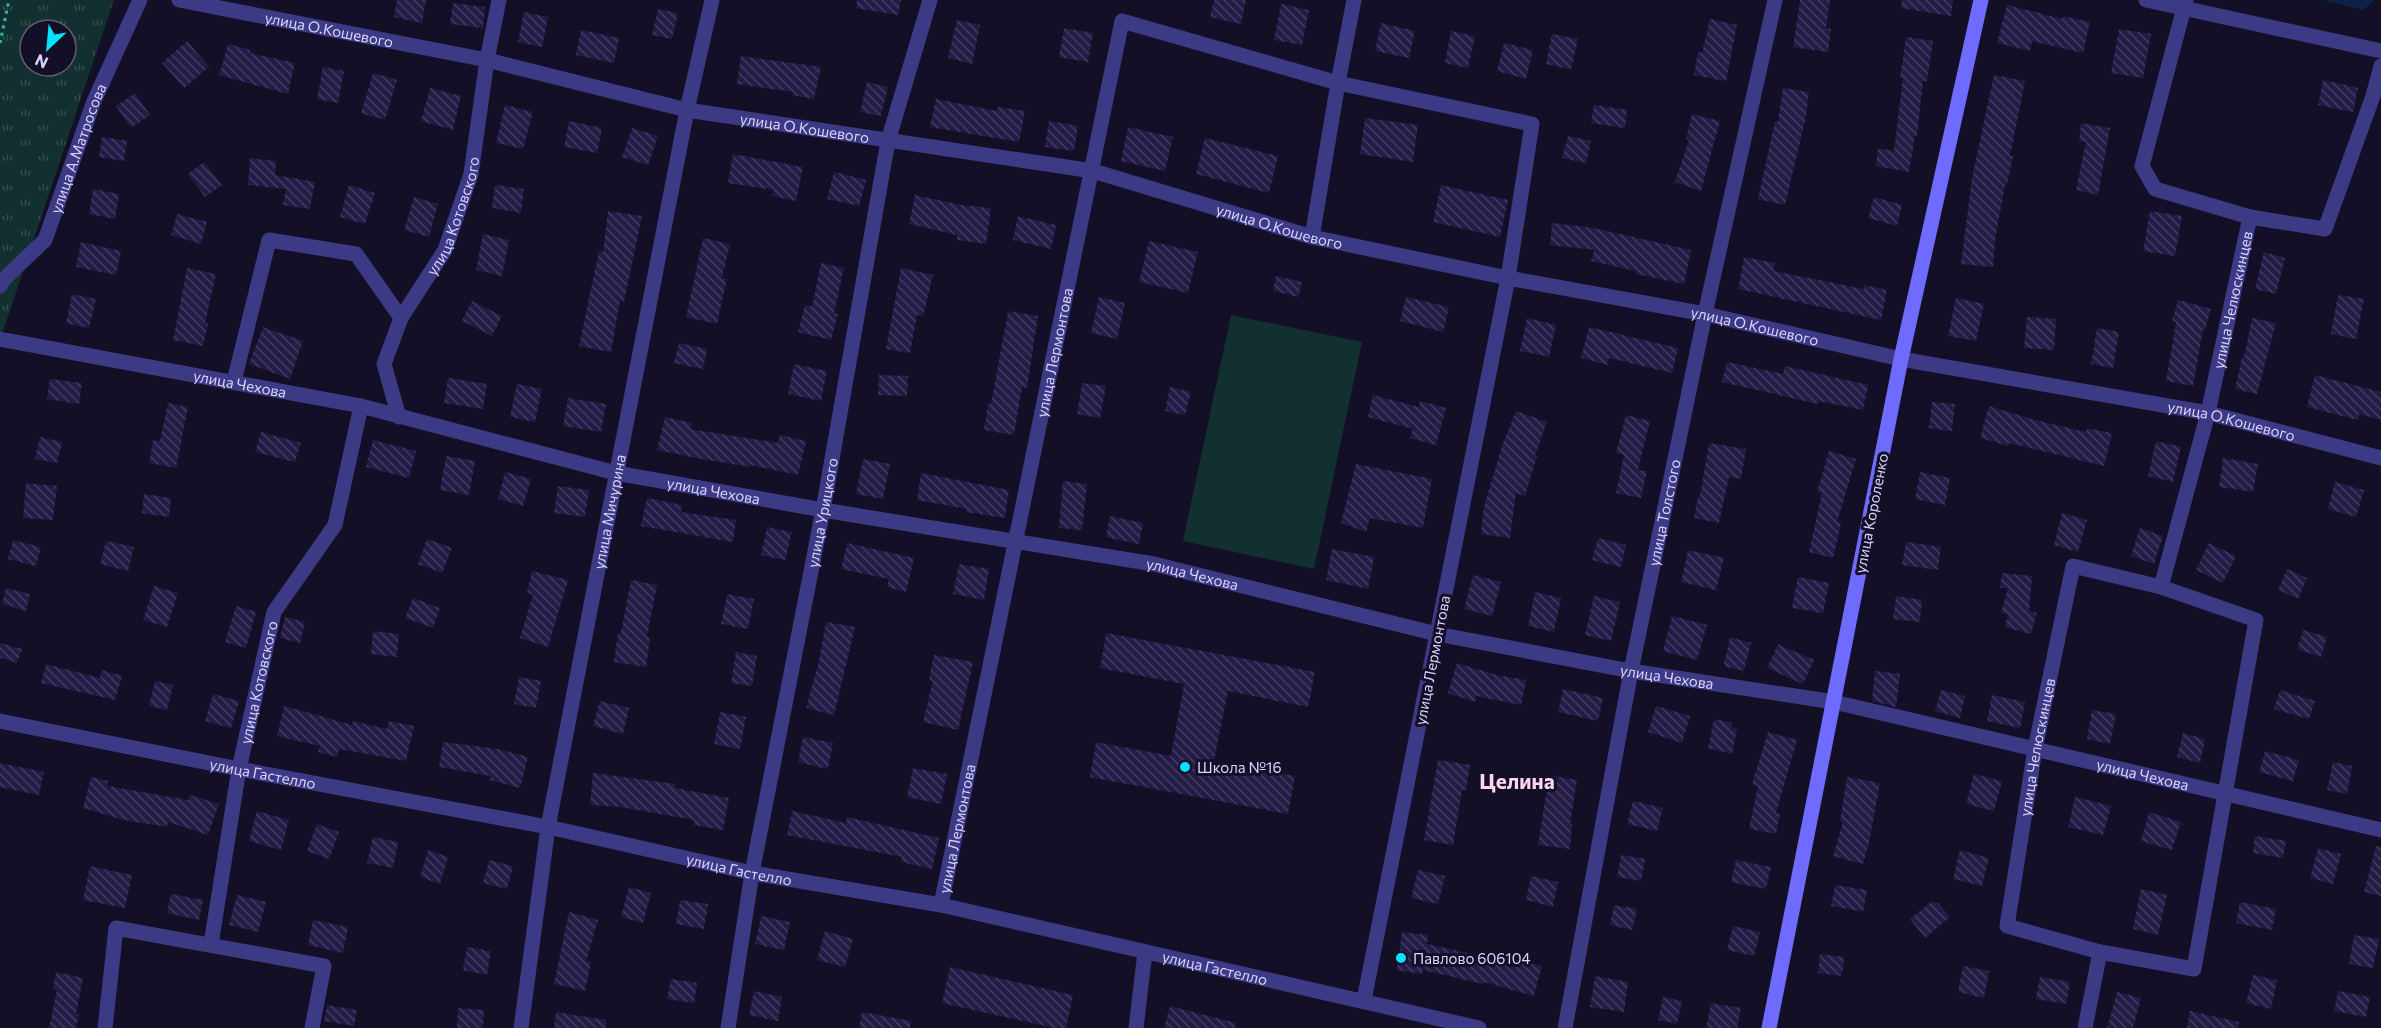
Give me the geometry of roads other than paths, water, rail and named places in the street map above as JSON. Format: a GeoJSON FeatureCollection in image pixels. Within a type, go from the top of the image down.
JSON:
{"type":"FeatureCollection","features":[{"type":"Feature","properties":{"kind":"street","name":"улица А.Матросова"},"geometry":{"type":"LineString","coordinates":[[0,286],[4,279],[45,240],[94,101],[140,0]]}},
{"type":"Feature","properties":{"kind":"street","name":"улица О.Кошевого"},"geometry":{"type":"LineString","coordinates":[[179,0],[487,60],[687,110],[1093,171],[1312,237],[1508,278],[1705,314],[1901,359],[2208,412],[2381,458]]}},
{"type":"Feature","properties":{"kind":"street","name":"улица Котовского"},"geometry":{"type":"LineString","coordinates":[[399,417],[384,364],[401,318],[445,250],[471,174],[487,60],[499,0]]}},
{"type":"Feature","properties":{"kind":"street","name":"улица Мичурина"},"geometry":{"type":"LineString","coordinates":[[521,1028],[548,827],[687,110],[712,0]]}},
{"type":"Feature","properties":{"kind":"street","name":"улица Урицкого"},"geometry":{"type":"LineString","coordinates":[[728,1028],[752,873],[823,510],[888,141],[930,0]]}},
{"type":"Feature","properties":{"kind":"street"},"geometry":{"type":"LineString","coordinates":[[1312,237],[1353,0]]}},
{"type":"Feature","properties":{"kind":"street","name":"улица Толстого"},"geometry":{"type":"LineString","coordinates":[[1565,1028],[1631,672],[1705,314],[1775,0]]}},
{"type":"Feature","properties":{"kind":"street","name":"улица Короленко"},"geometry":{"type":"LineString","coordinates":[[1769,1028],[1901,359],[1981,0]]}},
{"type":"Feature","properties":{"kind":"street"},"geometry":{"type":"LineString","coordinates":[[2146,0],[2184,4],[2381,51]]}},
{"type":"Feature","properties":{"kind":"street"},"geometry":{"type":"LineString","coordinates":[[2184,4],[2142,166],[2155,189],[2250,217]]}},
{"type":"Feature","properties":{"kind":"street","name":"улица Лермонтова"},"geometry":{"type":"LineString","coordinates":[[941,905],[1122,21],[1338,83],[1532,124],[1508,278],[1364,1000]]}},
{"type":"Feature","properties":{"kind":"street","name":"улица Челюскинцев"},"geometry":{"type":"LineString","coordinates":[[2161,587],[2208,412],[2250,217],[2325,229],[2373,96],[2381,66]]}},
{"type":"Feature","properties":{"kind":"street"},"geometry":{"type":"LineString","coordinates":[[234,381],[269,240],[356,254],[401,318]]}},
{"type":"Feature","properties":{"kind":"street","name":"улица Чехова"},"geometry":{"type":"LineString","coordinates":[[0,339],[361,406],[616,473],[823,510],[1154,564],[1437,634],[1631,672],[1834,702],[2381,830]]}},
{"type":"Feature","properties":{"kind":"street","name":"улица Котовского"},"geometry":{"type":"LineString","coordinates":[[211,944],[239,769],[274,612],[335,525],[361,406]]}},
{"type":"Feature","properties":{"kind":"street","name":"улица Челюскинцев"},"geometry":{"type":"LineString","coordinates":[[2073,566],[2161,587],[2256,620],[2194,969],[2100,952],[2007,926],[2035,749],[2073,566]]}},
{"type":"Feature","properties":{"kind":"street","name":"улица Гастелло"},"geometry":{"type":"LineString","coordinates":[[0,721],[548,827],[752,873],[941,905],[1479,1028]]}},
{"type":"Feature","properties":{"kind":"street"},"geometry":{"type":"LineString","coordinates":[[105,1028],[116,927],[324,966],[312,1028]]}},
{"type":"Feature","properties":{"kind":"street"},"geometry":{"type":"LineString","coordinates":[[1136,1028],[1145,952]]}},
{"type":"Feature","properties":{"kind":"street"},"geometry":{"type":"LineString","coordinates":[[2085,1028],[2100,952]]}},
{"type":"Feature","properties":{"kind":"water"},"geometry":{"type":"Polygon","coordinates":[[[2323,0],[2375,0],[2363,10],[2323,0]]]}},
{"type":"Feature","properties":{"kind":"place","name":"Школа №16"},"geometry":{"type":"Point","coordinates":[1185,767]}},
{"type":"Feature","properties":{"kind":"place","name":"Павлово 606104"},"geometry":{"type":"Point","coordinates":[1401,958]}},
{"type":"Feature","properties":{"kind":"district","name":"Целина"},"geometry":{"type":"Point","coordinates":[1517,780]}}]}
